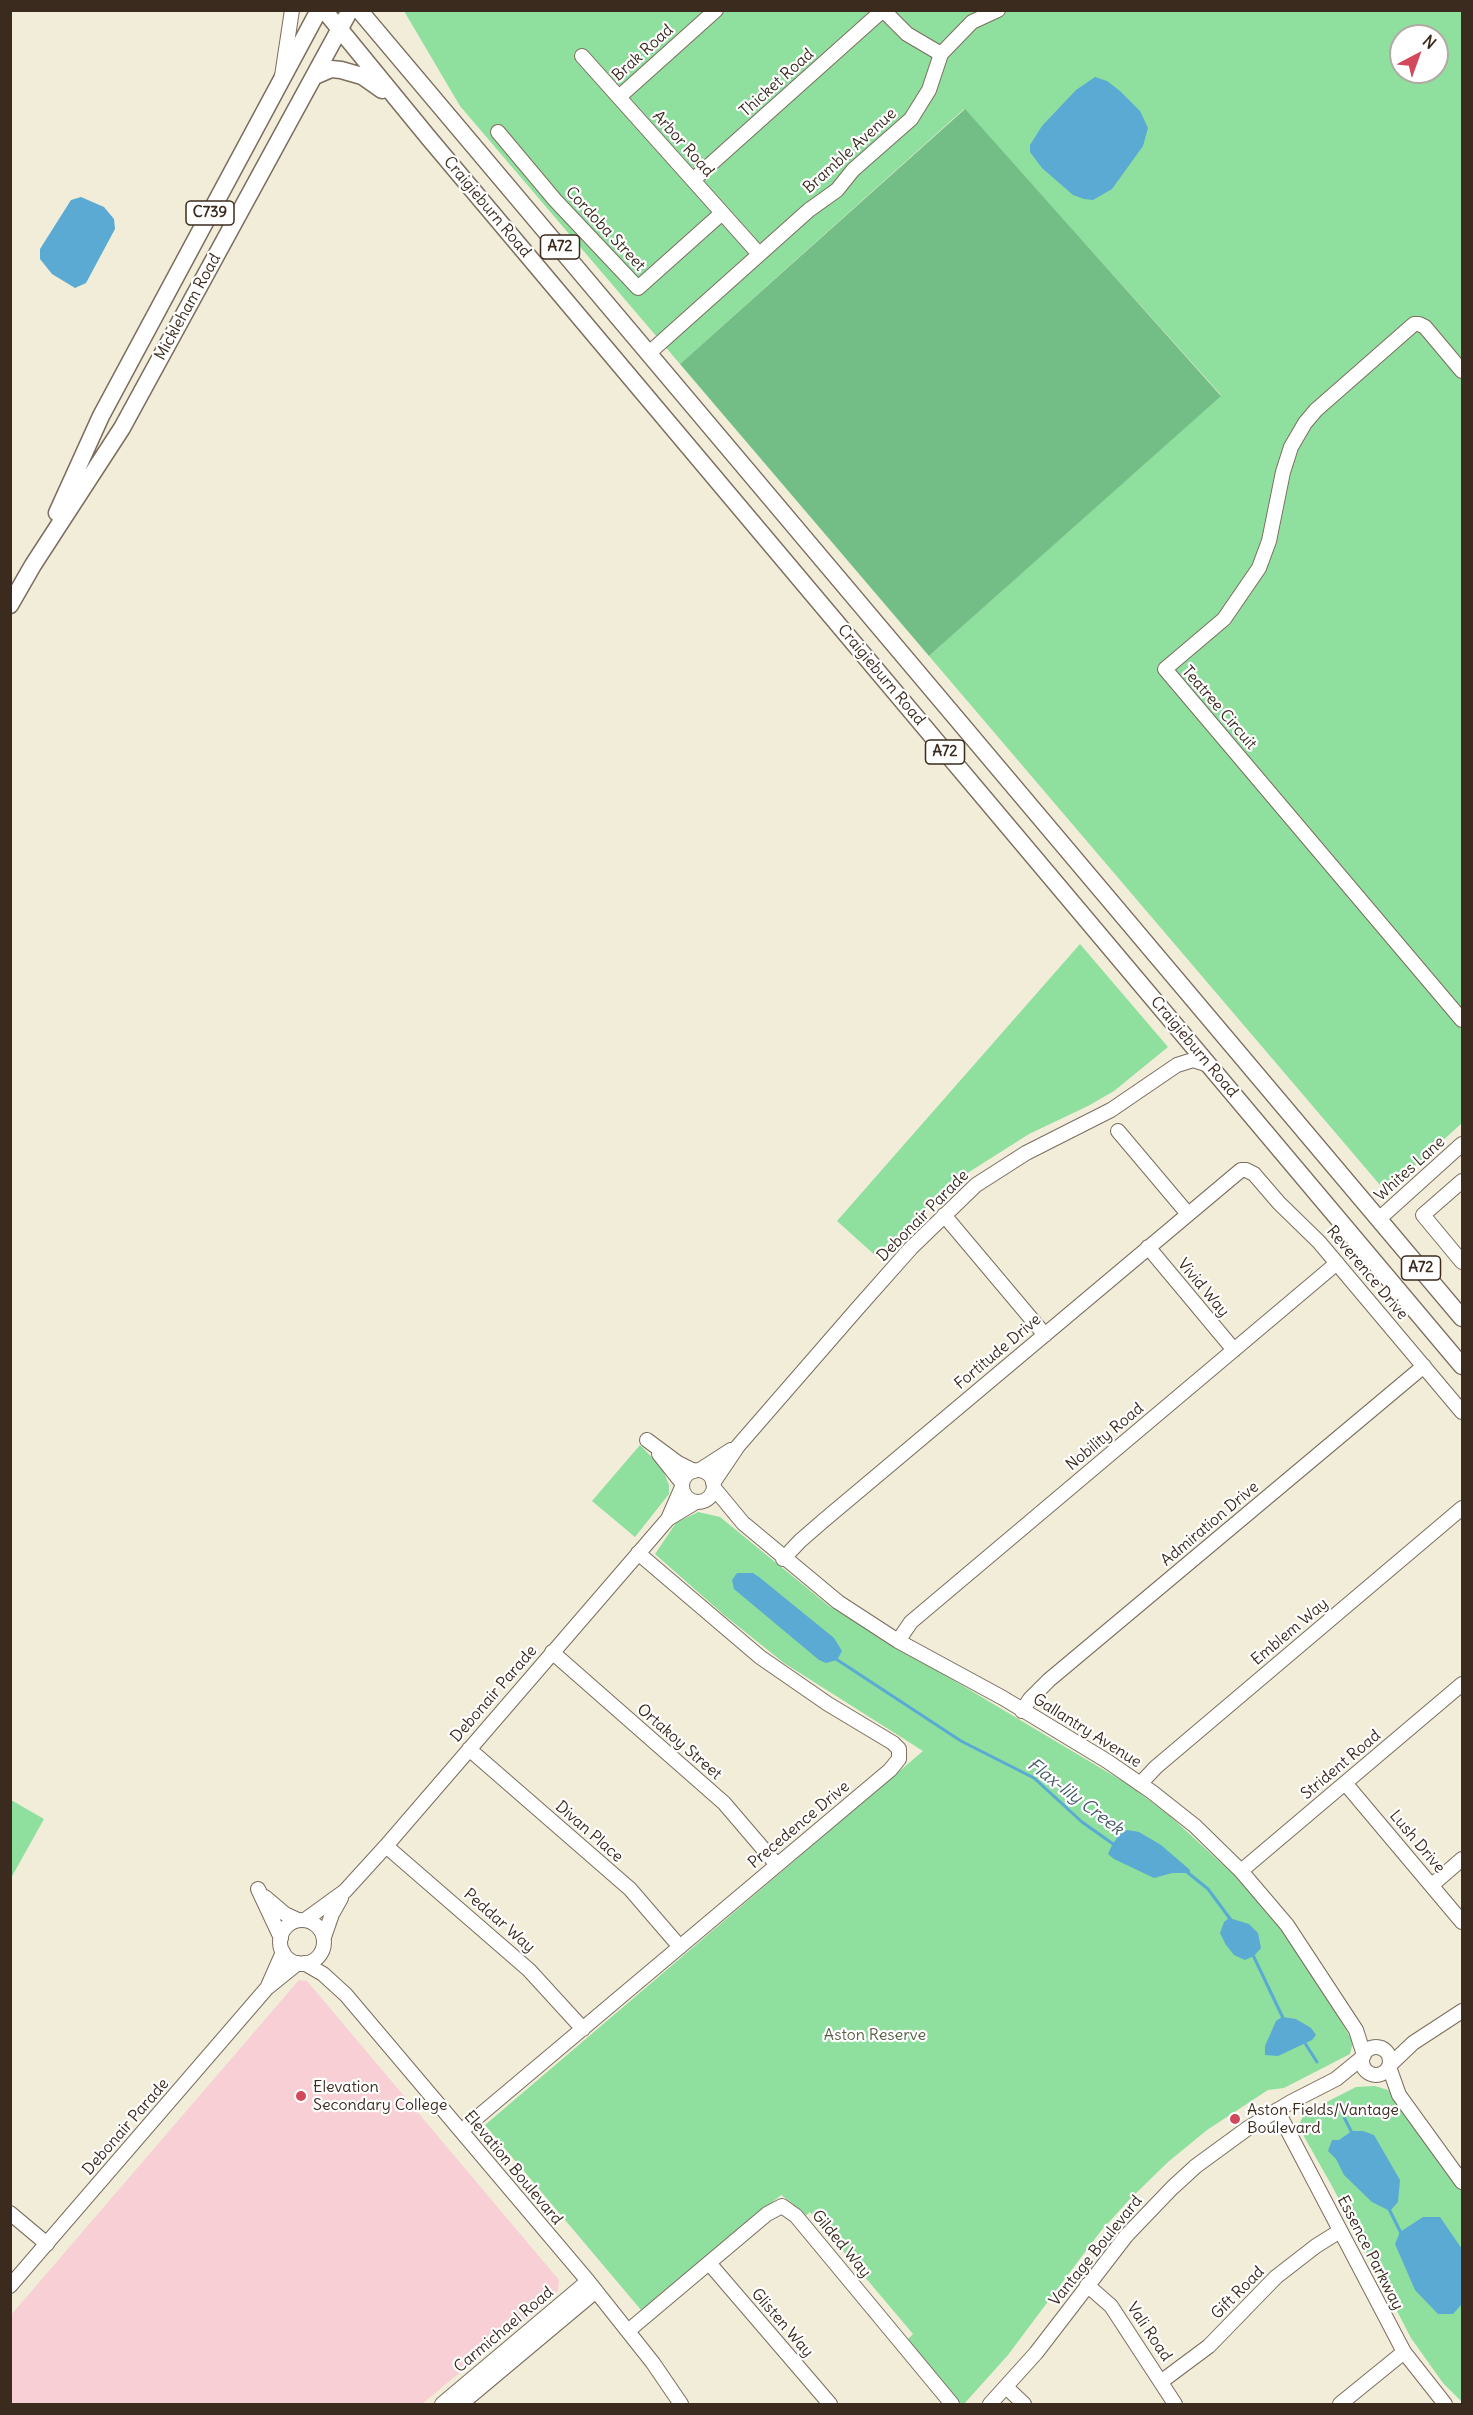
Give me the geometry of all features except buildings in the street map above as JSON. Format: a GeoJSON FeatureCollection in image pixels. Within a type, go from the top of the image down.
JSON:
{"type":"FeatureCollection","features":[{"type":"Feature","properties":{"kind":"main road","name":"Mickleham Road"},"geometry":{"type":"LineString","coordinates":[[33,565],[101,416],[319,10]]}},
{"type":"Feature","properties":{"kind":"main road","name":"Craigieburn Road"},"geometry":{"type":"LineString","coordinates":[[324,10],[1462,1366]]}},
{"type":"Feature","properties":{"kind":"main road","name":"Mickleham Road"},"geometry":{"type":"LineString","coordinates":[[10,605],[33,565],[122,428],[350,10]]}},
{"type":"Feature","properties":{"kind":"main road","name":"Craigieburn Road"},"geometry":{"type":"LineString","coordinates":[[359,10],[1462,1318]]}},
{"type":"Feature","properties":{"kind":"main road"},"geometry":{"type":"LineString","coordinates":[[376,32],[378,10]]}},
{"type":"Feature","properties":{"kind":"main road"},"geometry":{"type":"LineString","coordinates":[[315,76],[331,69],[353,72],[402,105]]}},
{"type":"Feature","properties":{"kind":"street"},"geometry":{"type":"LineString","coordinates":[[281,81],[292,10]]}},
{"type":"Feature","properties":{"kind":"street","name":"Brak Road"},"geometry":{"type":"LineString","coordinates":[[619,97],[716,10]]}},
{"type":"Feature","properties":{"kind":"street"},"geometry":{"type":"LineString","coordinates":[[883,10],[906,34],[941,54]]}},
{"type":"Feature","properties":{"kind":"street","name":"Thicket Road"},"geometry":{"type":"LineString","coordinates":[[693,180],[883,10]]}},
{"type":"Feature","properties":{"kind":"street","name":"Bramble Avenue"},"geometry":{"type":"LineString","coordinates":[[649,352],[809,210],[837,190],[853,170],[911,119],[929,90],[941,54],[972,22],[998,10]]}},
{"type":"Feature","properties":{"kind":"street","name":"Arbor Road"},"geometry":{"type":"LineString","coordinates":[[582,56],[759,254]]}},
{"type":"Feature","properties":{"kind":"street","name":"Cordoba Street"},"geometry":{"type":"LineString","coordinates":[[498,132],[555,200],[638,288],[722,213]]}},
{"type":"Feature","properties":{"kind":"street","name":"Teatree Circuit"},"geometry":{"type":"LineString","coordinates":[[1462,371],[1425,327],[1414,324],[1316,410],[1305,423],[1291,447],[1282,472],[1269,541],[1259,568],[1224,619],[1165,669],[1462,1020]]}},
{"type":"Feature","properties":{"kind":"street"},"geometry":{"type":"LineString","coordinates":[[1177,1065],[1185,1048],[1184,1035]]}},
{"type":"Feature","properties":{"kind":"street"},"geometry":{"type":"LineString","coordinates":[[1177,1065],[1193,1060],[1209,1065]]}},
{"type":"Feature","properties":{"kind":"street","name":"Debonair Parade"},"geometry":{"type":"LineString","coordinates":[[713,1486],[738,1446],[891,1270],[976,1185],[1005,1165],[1111,1110],[1177,1065]]}},
{"type":"Feature","properties":{"kind":"street"},"geometry":{"type":"LineString","coordinates":[[1118,1131],[1188,1214]]}},
{"type":"Feature","properties":{"kind":"street","name":"Whites Lane"},"geometry":{"type":"LineString","coordinates":[[1380,1218],[1462,1144]]}},
{"type":"Feature","properties":{"kind":"street","name":"Reverence Drive"},"geometry":{"type":"LineString","coordinates":[[1237,1172],[1246,1170],[1254,1174],[1337,1263],[1462,1412]]}},
{"type":"Feature","properties":{"kind":"street","name":"Fortitude Drive"},"geometry":{"type":"LineString","coordinates":[[783,1559],[800,1541],[1237,1172]]}},
{"type":"Feature","properties":{"kind":"street"},"geometry":{"type":"LineString","coordinates":[[1462,1181],[1423,1215],[1462,1262]]}},
{"type":"Feature","properties":{"kind":"street"},"geometry":{"type":"LineString","coordinates":[[944,1215],[1045,1335]]}},
{"type":"Feature","properties":{"kind":"street","name":"Vivid Way"},"geometry":{"type":"LineString","coordinates":[[1148,1247],[1234,1350]]}},
{"type":"Feature","properties":{"kind":"street","name":"Nobility Road"},"geometry":{"type":"LineString","coordinates":[[898,1641],[911,1622],[1337,1263]]}},
{"type":"Feature","properties":{"kind":"street","name":"Admiration Drive"},"geometry":{"type":"LineString","coordinates":[[1022,1711],[1030,1699],[1049,1680],[1424,1366]]}},
{"type":"Feature","properties":{"kind":"street"},"geometry":{"type":"LineString","coordinates":[[651,1443],[678,1463],[697,1471],[709,1475],[713,1486],[710,1497],[699,1502],[685,1495],[682,1485],[651,1443]]}},
{"type":"Feature","properties":{"kind":"street","name":"Debonair Parade"},"geometry":{"type":"LineString","coordinates":[[697,1471],[738,1446]]}},
{"type":"Feature","properties":{"kind":"street"},"geometry":{"type":"LineString","coordinates":[[682,1485],[686,1475],[697,1471]]}},
{"type":"Feature","properties":{"kind":"street","name":"Debonair Parade"},"geometry":{"type":"LineString","coordinates":[[668,1519],[682,1485]]}},
{"type":"Feature","properties":{"kind":"street","name":"Gallantry Avenue"},"geometry":{"type":"LineString","coordinates":[[713,1486],[742,1523],[838,1602],[898,1641],[1003,1698],[1140,1784],[1195,1826],[1241,1871],[1293,1933],[1372,2052]]}},
{"type":"Feature","properties":{"kind":"street","name":"Debonair Parade"},"geometry":{"type":"LineString","coordinates":[[324,1941],[332,1914],[345,1891],[668,1519],[699,1502]]}},
{"type":"Feature","properties":{"kind":"street","name":"Gallantry Avenue"},"geometry":{"type":"LineString","coordinates":[[699,1502],[742,1523]]}},
{"type":"Feature","properties":{"kind":"street","name":"Emblem Way"},"geometry":{"type":"LineString","coordinates":[[1140,1784],[1156,1767],[1462,1508]]}},
{"type":"Feature","properties":{"kind":"street","name":"Precedence Drive"},"geometry":{"type":"LineString","coordinates":[[460,2131],[890,1770],[899,1759],[899,1749],[888,1739],[828,1704],[760,1657],[638,1552]]}},
{"type":"Feature","properties":{"kind":"street","name":"Ortakoy Street"},"geometry":{"type":"LineString","coordinates":[[552,1652],[724,1803],[777,1865]]}},
{"type":"Feature","properties":{"kind":"street","name":"Strident Road"},"geometry":{"type":"LineString","coordinates":[[1241,1871],[1462,1684]]}},
{"type":"Feature","properties":{"kind":"street","name":"Divan Place"},"geometry":{"type":"LineString","coordinates":[[469,1749],[630,1888],[680,1947]]}},
{"type":"Feature","properties":{"kind":"street","name":"Lush Drive"},"geometry":{"type":"LineString","coordinates":[[1345,1783],[1462,1922]]}},
{"type":"Feature","properties":{"kind":"street","name":"Peddar Way"},"geometry":{"type":"LineString","coordinates":[[386,1846],[529,1970],[583,2029]]}},
{"type":"Feature","properties":{"kind":"street"},"geometry":{"type":"LineString","coordinates":[[1432,1885],[1462,1859]]}},
{"type":"Feature","properties":{"kind":"street"},"geometry":{"type":"LineString","coordinates":[[258,1889],[271,1904],[302,1920],[318,1926],[324,1941],[315,1959],[301,1963],[287,1957],[258,1889]]}},
{"type":"Feature","properties":{"kind":"street","name":"Debonair Parade"},"geometry":{"type":"LineString","coordinates":[[302,1920],[345,1891]]}},
{"type":"Feature","properties":{"kind":"street"},"geometry":{"type":"LineString","coordinates":[[282,1945],[286,1926],[302,1920]]}},
{"type":"Feature","properties":{"kind":"street","name":"Elevation Boulevard"},"geometry":{"type":"LineString","coordinates":[[324,1941],[330,1968],[346,1995]]}},
{"type":"Feature","properties":{"kind":"street","name":"Debonair Parade"},"geometry":{"type":"LineString","coordinates":[[267,1988],[282,1945]]}},
{"type":"Feature","properties":{"kind":"street","name":"Debonair Parade"},"geometry":{"type":"LineString","coordinates":[[10,2286],[267,1988],[301,1963]]}},
{"type":"Feature","properties":{"kind":"street","name":"Elevation Boulevard"},"geometry":{"type":"LineString","coordinates":[[301,1963],[323,1974],[346,1995],[592,2286],[653,2363],[681,2404]]}},
{"type":"Feature","properties":{"kind":"street","name":"Vantage Boulevard"},"geometry":{"type":"LineString","coordinates":[[1336,2079],[1381,2070],[1413,2043],[1462,2011]]}},
{"type":"Feature","properties":{"kind":"street","name":"Vantage Boulevard"},"geometry":{"type":"LineString","coordinates":[[990,2404],[1043,2344],[1126,2235],[1172,2188],[1222,2146],[1277,2110],[1336,2079],[1372,2052],[1413,2043]]}},
{"type":"Feature","properties":{"kind":"street"},"geometry":{"type":"LineString","coordinates":[[1381,2070],[1389,2056],[1372,2052],[1364,2066],[1381,2070],[1462,2180]]}},
{"type":"Feature","properties":{"kind":"street","name":"Essence Parkway"},"geometry":{"type":"LineString","coordinates":[[1277,2110],[1404,2352],[1445,2404]]}},
{"type":"Feature","properties":{"kind":"street","name":"Gilded Way"},"geometry":{"type":"LineString","coordinates":[[628,2331],[771,2211],[782,2206],[788,2209],[951,2404]]}},
{"type":"Feature","properties":{"kind":"street"},"geometry":{"type":"LineString","coordinates":[[10,2212],[47,2244]]}},
{"type":"Feature","properties":{"kind":"street","name":"Gift Road"},"geometry":{"type":"LineString","coordinates":[[1162,2381],[1209,2346],[1276,2277],[1340,2230]]}},
{"type":"Feature","properties":{"kind":"street","name":"Glisten Way"},"geometry":{"type":"LineString","coordinates":[[709,2263],[830,2404]]}},
{"type":"Feature","properties":{"kind":"street","name":"Vali Road"},"geometry":{"type":"LineString","coordinates":[[1087,2285],[1111,2306],[1175,2404]]}},
{"type":"Feature","properties":{"kind":"street","name":"Carmichael Road"},"geometry":{"type":"LineString","coordinates":[[442,2404],[592,2286]]}},
{"type":"Feature","properties":{"kind":"street","name":"Carmichael Road"},"geometry":{"type":"LineString","coordinates":[[461,2404],[592,2286]]}},
{"type":"Feature","properties":{"kind":"street"},"geometry":{"type":"LineString","coordinates":[[1340,2404],[1404,2352]]}},
{"type":"Feature","properties":{"kind":"street","name":"Elevation Boulevard"},"geometry":{"type":"LineString","coordinates":[[653,2363],[692,2404]]}},
{"type":"Feature","properties":{"kind":"street"},"geometry":{"type":"LineString","coordinates":[[1005,2387],[1024,2404]]}},
{"type":"Feature","properties":{"kind":"shaded area","name":"Elevation Secondary College"},"geometry":{"type":"Polygon","coordinates":[[[299,1980],[307,1981],[559,2280],[558,2291],[422,2404],[11,2404],[11,2315],[299,1980]]]}},
{"type":"Feature","properties":{"kind":"green space"},"geometry":{"type":"Polygon","coordinates":[[[404,11],[1462,11],[1462,1123],[1386,1192],[929,656],[1221,395],[964,109],[680,364],[460,106],[404,11]]]}},
{"type":"Feature","properties":{"kind":"green space"},"geometry":{"type":"Polygon","coordinates":[[[965,109],[1221,396],[929,656],[680,364],[965,109]]]}},
{"type":"Feature","properties":{"kind":"green space"},"geometry":{"type":"Polygon","coordinates":[[[1080,944],[1168,1047],[1114,1091],[1029,1134],[966,1174],[934,1199],[877,1257],[837,1221],[1080,944]]]}},
{"type":"Feature","properties":{"kind":"green space"},"geometry":{"type":"Polygon","coordinates":[[[640,1445],[662,1468],[669,1485],[669,1494],[635,1537],[592,1501],[640,1445]]]}},
{"type":"Feature","properties":{"kind":"green space","name":"Aston Reserve"},"geometry":{"type":"Polygon","coordinates":[[[698,1512],[720,1517],[829,1606],[1129,1785],[1171,1817],[1233,1874],[1290,1935],[1353,2042],[1350,2054],[1284,2088],[1268,2090],[1207,2130],[1168,2162],[1100,2232],[1008,2355],[964,2404],[961,2404],[935,2375],[908,2339],[913,2334],[810,2212],[804,2217],[792,2203],[781,2195],[641,2310],[485,2125],[923,1751],[784,1663],[724,1615],[655,1554],[676,1523],[698,1512]]]}},
{"type":"Feature","properties":{"kind":"green space"},"geometry":{"type":"Polygon","coordinates":[[[11,1800],[44,1819],[11,1878],[11,1800]]]}},
{"type":"Feature","properties":{"kind":"green space"},"geometry":{"type":"Polygon","coordinates":[[[1375,2086],[1388,2090],[1462,2192],[1462,2402],[1443,2383],[1411,2338],[1298,2126],[1305,2113],[1356,2087],[1375,2086]]]}},
{"type":"Feature","properties":{"kind":"water"},"geometry":{"type":"Polygon","coordinates":[[[1095,77],[1107,81],[1120,91],[1140,111],[1148,128],[1143,146],[1112,189],[1093,200],[1073,195],[1042,168],[1030,152],[1030,145],[1042,126],[1076,90],[1095,77]]]}},
{"type":"Feature","properties":{"kind":"water"},"geometry":{"type":"Polygon","coordinates":[[[81,197],[104,207],[114,219],[115,229],[86,283],[75,288],[52,274],[40,259],[40,249],[71,200],[81,197]]]}},
{"type":"Feature","properties":{"kind":"water"},"geometry":{"type":"Polygon","coordinates":[[[737,1573],[753,1573],[759,1577],[834,1638],[842,1651],[837,1660],[826,1663],[819,1660],[734,1589],[732,1580],[737,1573]]]}},
{"type":"Feature","properties":{"kind":"water"},"geometry":{"type":"Polygon","coordinates":[[[1127,1830],[1139,1832],[1161,1845],[1190,1870],[1190,1873],[1172,1873],[1154,1878],[1114,1859],[1108,1854],[1112,1845],[1119,1835],[1127,1830]]]}},
{"type":"Feature","properties":{"kind":"water"},"geometry":{"type":"Polygon","coordinates":[[[1229,1918],[1249,1924],[1258,1933],[1261,1948],[1254,1956],[1245,1960],[1234,1955],[1226,1945],[1220,1933],[1224,1922],[1229,1918]]]}},
{"type":"Feature","properties":{"kind":"water"},"geometry":{"type":"Polygon","coordinates":[[[1282,2017],[1296,2019],[1311,2028],[1316,2035],[1312,2040],[1278,2056],[1265,2055],[1265,2046],[1276,2021],[1282,2017]]]}},
{"type":"Feature","properties":{"kind":"water"},"geometry":{"type":"Polygon","coordinates":[[[1352,2131],[1363,2131],[1374,2135],[1400,2180],[1398,2202],[1390,2211],[1372,2202],[1344,2175],[1336,2159],[1328,2151],[1332,2140],[1339,2140],[1352,2131]]]}},
{"type":"Feature","properties":{"kind":"water"},"geometry":{"type":"Polygon","coordinates":[[[1423,2217],[1440,2217],[1462,2249],[1462,2304],[1453,2314],[1438,2314],[1415,2290],[1395,2244],[1400,2232],[1423,2217]]]}},
{"type":"Feature","properties":{"kind":"waterway","name":"Flax-lily Creek"},"geometry":{"type":"LineString","coordinates":[[836,1659],[961,1741],[1034,1778],[1082,1822],[1116,1846]]}},
{"type":"Feature","properties":{"kind":"waterway","name":"Flax-lily Creek"},"geometry":{"type":"LineString","coordinates":[[1187,1872],[1208,1889],[1231,1920]]}},
{"type":"Feature","properties":{"kind":"waterway","name":"Flax-lily Creek"},"geometry":{"type":"LineString","coordinates":[[1252,1953],[1284,2020]]}},
{"type":"Feature","properties":{"kind":"waterway","name":"Flax-lily Creek"},"geometry":{"type":"LineString","coordinates":[[1303,2040],[1317,2062]]}},
{"type":"Feature","properties":{"kind":"waterway","name":"Flax-lily Creek"},"geometry":{"type":"LineString","coordinates":[[1338,2105],[1352,2133]]}},
{"type":"Feature","properties":{"kind":"waterway","name":"Flax-lily Creek"},"geometry":{"type":"LineString","coordinates":[[1389,2209],[1402,2235]]}},
{"type":"Feature","properties":{"kind":"place","name":"Elevation Secondary College"},"geometry":{"type":"Point","coordinates":[301,2096]}},
{"type":"Feature","properties":{"kind":"place","name":"Aston Fields/Vantage Boulevard"},"geometry":{"type":"Point","coordinates":[1235,2119]}}]}
